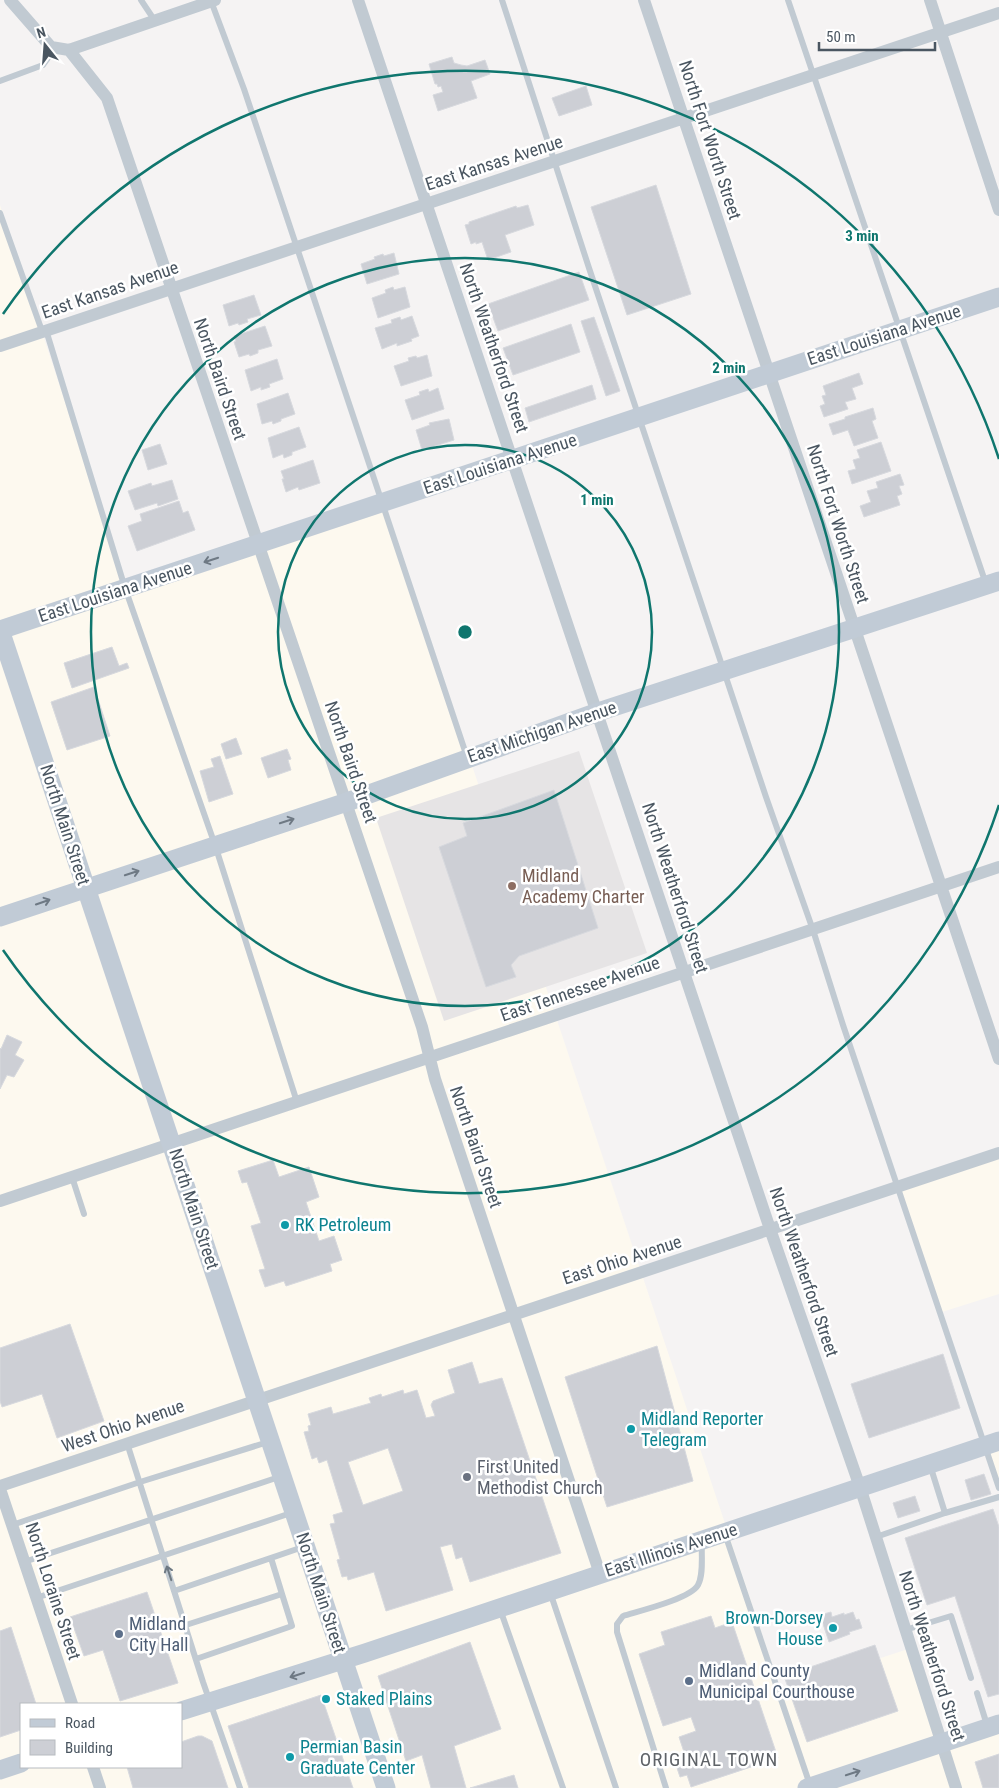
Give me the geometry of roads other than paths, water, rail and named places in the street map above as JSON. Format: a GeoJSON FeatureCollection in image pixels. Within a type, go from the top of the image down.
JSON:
{"type":"FeatureCollection","features":[{"type":"Feature","properties":{"kind":"street"},"geometry":{"type":"LineString","coordinates":[[10,0],[51,47],[69,50],[213,1]]}},
{"type":"Feature","properties":{"kind":"street","name":"North Weatherford Street"},"geometry":{"type":"LineString","coordinates":[[358,0],[770,1229],[860,1487],[956,1788]]}},
{"type":"Feature","properties":{"kind":"street","name":"North Fort Worth Street"},"geometry":{"type":"LineString","coordinates":[[644,0],[999,1058]]}},
{"type":"Feature","properties":{"kind":"street"},"geometry":{"type":"LineString","coordinates":[[930,0],[999,210]]}},
{"type":"Feature","properties":{"kind":"street","name":"East Kansas Avenue"},"geometry":{"type":"LineString","coordinates":[[0,346],[999,13]]}},
{"type":"Feature","properties":{"kind":"street","name":"North Baird Street"},"geometry":{"type":"LineString","coordinates":[[69,50],[107,98],[257,544],[347,802],[422,1027],[435,1079],[600,1574]]}},
{"type":"Feature","properties":{"kind":"street","name":"East Louisiana Avenue"},"geometry":{"type":"LineString","coordinates":[[0,630],[999,297]]}},
{"type":"Feature","properties":{"kind":"street","name":"East Michigan Avenue"},"geometry":{"type":"LineString","coordinates":[[0,917],[347,802],[598,712],[993,583]]}},
{"type":"Feature","properties":{"kind":"street","name":"North Main Street"},"geometry":{"type":"LineString","coordinates":[[0,630],[386,1788]]}},
{"type":"Feature","properties":{"kind":"street","name":"East Tennessee Avenue"},"geometry":{"type":"LineString","coordinates":[[0,1201],[999,867]]}},
{"type":"Feature","properties":{"kind":"street","name":"East Ohio Avenue"},"geometry":{"type":"LineString","coordinates":[[256,1400],[999,1153]]}},
{"type":"Feature","properties":{"kind":"street","name":"West Ohio Avenue"},"geometry":{"type":"LineString","coordinates":[[0,1487],[256,1400]]}},
{"type":"Feature","properties":{"kind":"street","name":"East Illinois Avenue"},"geometry":{"type":"LineString","coordinates":[[182,1711],[343,1660],[992,1443]]}},
{"type":"Feature","properties":{"kind":"street","name":"North Loraine Street"},"geometry":{"type":"LineString","coordinates":[[0,1487],[72,1703]]}},
{"type":"Feature","properties":{"kind":"street"},"geometry":{"type":"LineString","coordinates":[[809,1788],[994,1726]]}},
{"type":"Feature","properties":{"kind":"street"},"geometry":{"type":"LineString","coordinates":[[0,1770],[20,1763]]}},
{"type":"Feature","properties":{"kind":"street"},"geometry":{"type":"LineString","coordinates":[[93,1768],[100,1788]]}},
{"type":"Feature","properties":{"kind":"lane"},"geometry":{"type":"LineString","coordinates":[[141,0],[155,21]]}},
{"type":"Feature","properties":{"kind":"lane"},"geometry":{"type":"LineString","coordinates":[[502,0],[589,268],[766,797],[813,930],[897,1187],[992,1443],[999,1488]]}},
{"type":"Feature","properties":{"kind":"lane"},"geometry":{"type":"LineString","coordinates":[[788,0],[815,75],[899,330],[993,583]]}},
{"type":"Feature","properties":{"kind":"lane"},"geometry":{"type":"LineString","coordinates":[[213,1],[297,246],[467,758]]}},
{"type":"Feature","properties":{"kind":"lane"},"geometry":{"type":"LineString","coordinates":[[0,81],[43,65],[55,48]]}},
{"type":"Feature","properties":{"kind":"lane"},"geometry":{"type":"LineString","coordinates":[[0,213],[44,331],[125,588],[214,845],[297,1102]]}},
{"type":"Feature","properties":{"kind":"lane"},"geometry":{"type":"LineString","coordinates":[[72,1177],[84,1214]]}},
{"type":"Feature","properties":{"kind":"lane"},"geometry":{"type":"LineString","coordinates":[[12,1525],[140,1482],[270,1442]]}},
{"type":"Feature","properties":{"kind":"lane"},"geometry":{"type":"LineString","coordinates":[[127,1443],[210,1702],[240,1788]]}},
{"type":"Feature","properties":{"kind":"lane"},"geometry":{"type":"LineString","coordinates":[[930,1464],[946,1514]]}},
{"type":"Feature","properties":{"kind":"lane"},"geometry":{"type":"LineString","coordinates":[[24,1562],[282,1476]]}},
{"type":"Feature","properties":{"kind":"lane"},"geometry":{"type":"LineString","coordinates":[[876,1537],[999,1497]]}},
{"type":"Feature","properties":{"kind":"lane"},"geometry":{"type":"LineString","coordinates":[[36,1598],[294,1512]]}},
{"type":"Feature","properties":{"kind":"lane"},"geometry":{"type":"LineString","coordinates":[[724,1533],[809,1788]]}},
{"type":"Feature","properties":{"kind":"lane"},"geometry":{"type":"LineString","coordinates":[[666,1788],[617,1632],[617,1624],[623,1616],[685,1597],[694,1591],[700,1577],[702,1540]]}},
{"type":"Feature","properties":{"kind":"lane"},"geometry":{"type":"LineString","coordinates":[[174,1591],[305,1546]]}},
{"type":"Feature","properties":{"kind":"lane"},"geometry":{"type":"LineString","coordinates":[[196,1658],[292,1626],[270,1558]]}},
{"type":"Feature","properties":{"kind":"lane"},"geometry":{"type":"LineString","coordinates":[[550,1591],[616,1788]]}},
{"type":"Feature","properties":{"kind":"lane"},"geometry":{"type":"LineString","coordinates":[[186,1625],[282,1594]]}},
{"type":"Feature","properties":{"kind":"lane"},"geometry":{"type":"LineString","coordinates":[[500,1608],[563,1788]]}},
{"type":"Feature","properties":{"kind":"lane"},"geometry":{"type":"LineString","coordinates":[[905,1630],[951,1616],[971,1678]]}},
{"type":"Feature","properties":{"kind":"lane"},"geometry":{"type":"LineString","coordinates":[[977,1693],[994,1726]]}},
{"type":"Feature","properties":{"kind":"place","name":"Midland Academy Charter"},"geometry":{"type":"Point","coordinates":[512,886]}},
{"type":"Feature","properties":{"kind":"place","name":"RK Petroleum"},"geometry":{"type":"Point","coordinates":[285,1225]}},
{"type":"Feature","properties":{"kind":"place","name":"Midland Reporter Telegram"},"geometry":{"type":"Point","coordinates":[631,1429]}},
{"type":"Feature","properties":{"kind":"place","name":"First United Methodist Church"},"geometry":{"type":"Point","coordinates":[467,1477]}},
{"type":"Feature","properties":{"kind":"place","name":"Brown-Dorsey House"},"geometry":{"type":"Point","coordinates":[833,1628]}},
{"type":"Feature","properties":{"kind":"place","name":"Midland City Hall"},"geometry":{"type":"Point","coordinates":[119,1634]}},
{"type":"Feature","properties":{"kind":"place","name":"Midland County Municipal Courthouse"},"geometry":{"type":"Point","coordinates":[689,1681]}},
{"type":"Feature","properties":{"kind":"place","name":"Staked Plains"},"geometry":{"type":"Point","coordinates":[326,1699]}},
{"type":"Feature","properties":{"kind":"place","name":"Permian Basin Graduate Center"},"geometry":{"type":"Point","coordinates":[290,1757]}},
{"type":"Feature","properties":{"kind":"district","name":"ORIGINAL TOWN"},"geometry":{"type":"Point","coordinates":[709,1759]}}]}
